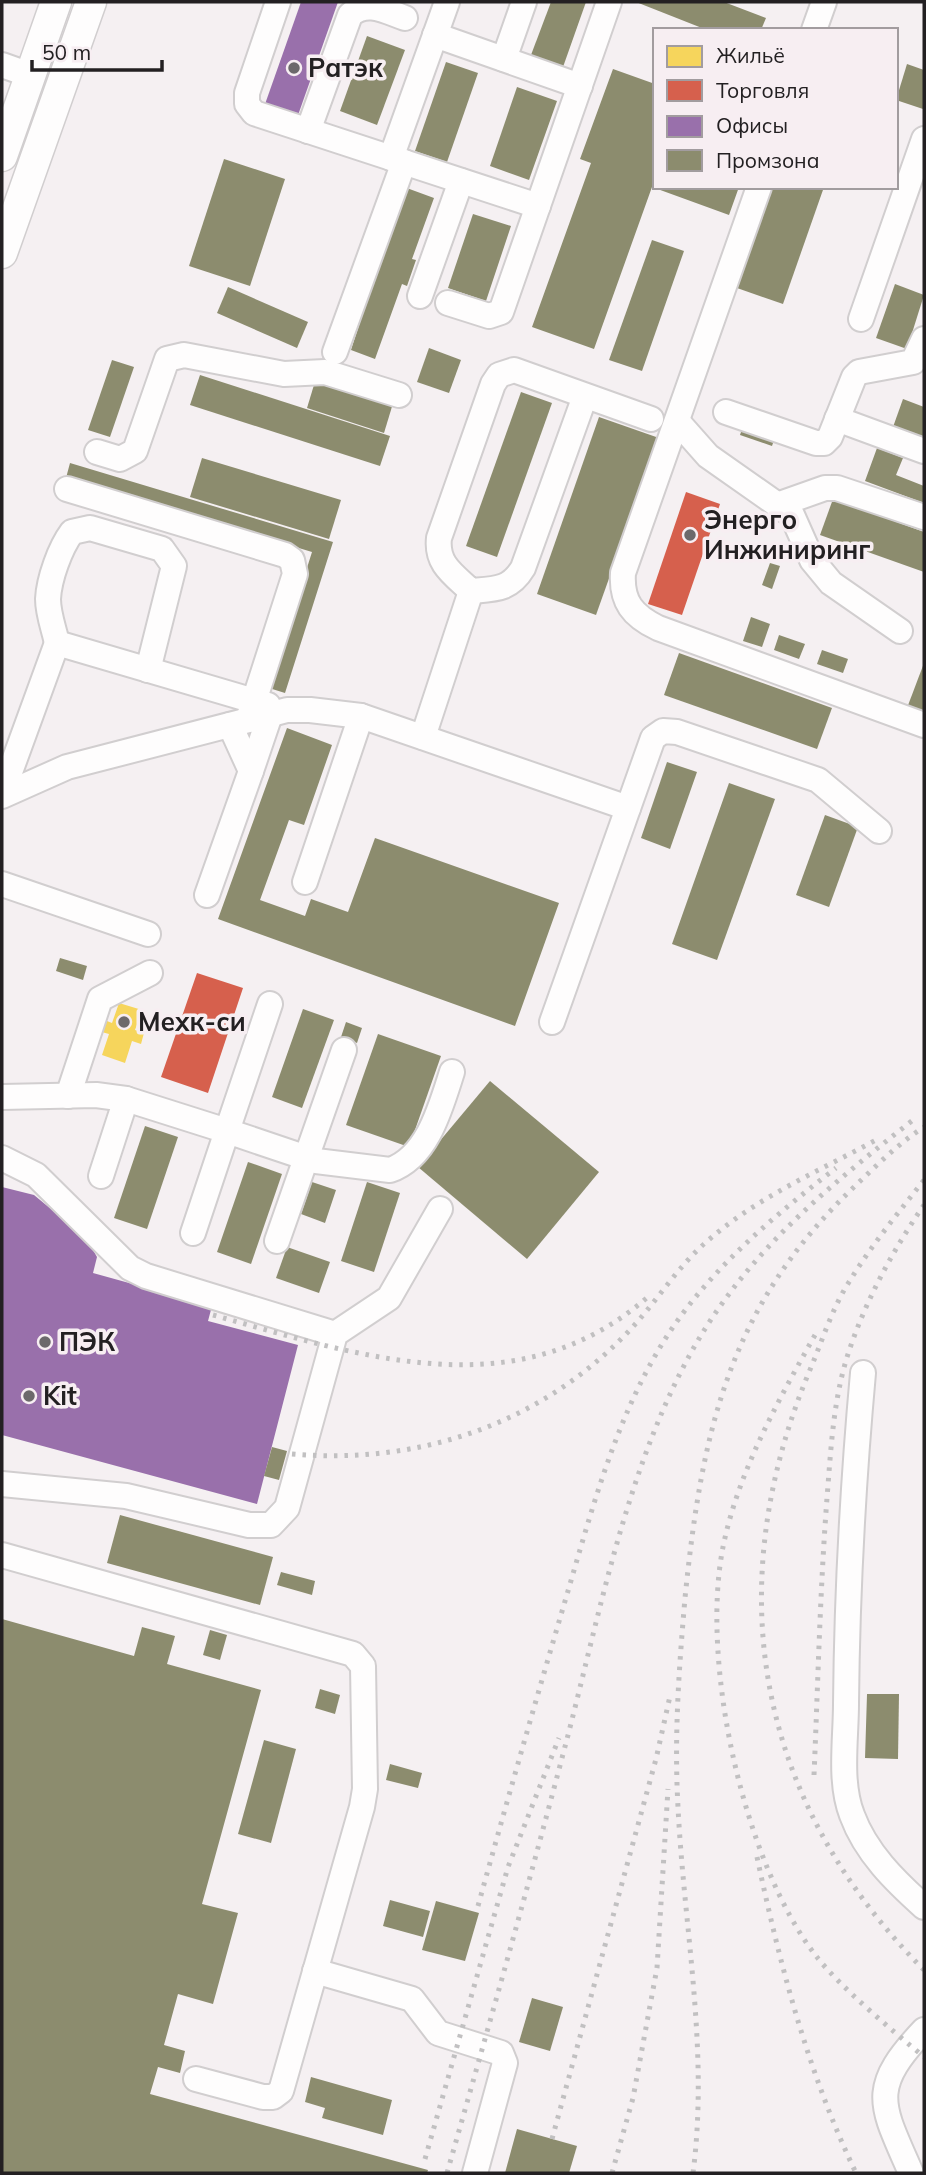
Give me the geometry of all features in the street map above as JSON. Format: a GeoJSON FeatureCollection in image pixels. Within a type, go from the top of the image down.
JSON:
{"type":"FeatureCollection","features":[{"type":"Feature","properties":{"kind":"main road"},"geometry":{"type":"LineString","coordinates":[[5,139],[56,2]]}},
{"type":"Feature","properties":{"kind":"main road"},"geometry":{"type":"LineString","coordinates":[[2,253],[91,2]]}},
{"type":"Feature","properties":{"kind":"lane"},"geometry":{"type":"LineString","coordinates":[[278,2],[247,93],[247,104],[254,113],[538,206]]}},
{"type":"Feature","properties":{"kind":"lane"},"geometry":{"type":"LineString","coordinates":[[335,352],[447,2]]}},
{"type":"Feature","properties":{"kind":"lane"},"geometry":{"type":"LineString","coordinates":[[504,59],[524,2]]}},
{"type":"Feature","properties":{"kind":"lane"},"geometry":{"type":"LineString","coordinates":[[448,303],[489,316],[501,312],[609,2]]}},
{"type":"Feature","properties":{"kind":"lane"},"geometry":{"type":"LineString","coordinates":[[815,28],[824,2]]}},
{"type":"Feature","properties":{"kind":"lane"},"geometry":{"type":"LineString","coordinates":[[308,131],[350,15],[357,8],[368,5],[405,18]]}},
{"type":"Feature","properties":{"kind":"lane"},"geometry":{"type":"LineString","coordinates":[[435,35],[580,86]]}},
{"type":"Feature","properties":{"kind":"lane"},"geometry":{"type":"LineString","coordinates":[[2,65],[30,75]]}},
{"type":"Feature","properties":{"kind":"lane"},"geometry":{"type":"LineString","coordinates":[[861,319],[924,139]]}},
{"type":"Feature","properties":{"kind":"lane"},"geometry":{"type":"LineString","coordinates":[[421,296],[461,181]]}},
{"type":"Feature","properties":{"kind":"lane"},"geometry":{"type":"LineString","coordinates":[[758,189],[623,573],[624,597],[631,610],[658,628],[924,724]]}},
{"type":"Feature","properties":{"kind":"lane"},"geometry":{"type":"LineString","coordinates":[[726,412],[816,443],[824,443],[830,437],[854,377],[859,372],[913,362],[924,339]]}},
{"type":"Feature","properties":{"kind":"lane"},"geometry":{"type":"LineString","coordinates":[[97,452],[120,459],[135,451],[167,359],[184,355],[284,374],[325,372],[399,395]]}},
{"type":"Feature","properties":{"kind":"lane"},"geometry":{"type":"LineString","coordinates":[[585,396],[523,568],[516,580],[506,588],[471,591],[444,566],[437,553],[439,538],[493,384],[507,370],[514,370],[651,419]]}},
{"type":"Feature","properties":{"kind":"lane"},"geometry":{"type":"LineString","coordinates":[[837,419],[924,451]]}},
{"type":"Feature","properties":{"kind":"lane"},"geometry":{"type":"LineString","coordinates":[[677,421],[708,456],[792,515],[819,571],[900,631]]}},
{"type":"Feature","properties":{"kind":"lane"},"geometry":{"type":"LineString","coordinates":[[777,505],[825,488],[837,488],[924,517]]}},
{"type":"Feature","properties":{"kind":"lane"},"geometry":{"type":"LineString","coordinates":[[67,489],[285,555],[292,560],[295,574],[258,714],[251,771],[207,895]]}},
{"type":"Feature","properties":{"kind":"lane"},"geometry":{"type":"LineString","coordinates":[[2,795],[57,643],[48,603],[49,590],[66,540],[72,532],[80,529],[102,531],[162,549],[170,556],[174,566],[148,670]]}},
{"type":"Feature","properties":{"kind":"lane"},"geometry":{"type":"LineString","coordinates":[[423,737],[471,591]]}},
{"type":"Feature","properties":{"kind":"lane"},"geometry":{"type":"LineString","coordinates":[[57,643],[148,670],[258,714]]}},
{"type":"Feature","properties":{"kind":"lane"},"geometry":{"type":"LineString","coordinates":[[2,795],[67,767],[258,714],[310,710],[361,716],[628,808]]}},
{"type":"Feature","properties":{"kind":"lane"},"geometry":{"type":"LineString","coordinates":[[251,771],[258,714]]}},
{"type":"Feature","properties":{"kind":"lane"},"geometry":{"type":"LineString","coordinates":[[305,882],[361,716]]}},
{"type":"Feature","properties":{"kind":"lane"},"geometry":{"type":"LineString","coordinates":[[552,1022],[653,738],[663,731],[677,732],[818,780],[879,831]]}},
{"type":"Feature","properties":{"kind":"lane"},"geometry":{"type":"LineString","coordinates":[[2,884],[148,934]]}},
{"type":"Feature","properties":{"kind":"lane"},"geometry":{"type":"LineString","coordinates":[[68,1096],[100,999],[150,973]]}},
{"type":"Feature","properties":{"kind":"lane"},"geometry":{"type":"LineString","coordinates":[[193,1233],[270,1003]]}},
{"type":"Feature","properties":{"kind":"lane"},"geometry":{"type":"LineString","coordinates":[[277,1241],[344,1050]]}},
{"type":"Feature","properties":{"kind":"lane"},"geometry":{"type":"LineString","coordinates":[[2,1097],[126,1099],[306,1158],[377,1170],[400,1166],[430,1133],[452,1072]]}},
{"type":"Feature","properties":{"kind":"lane"},"geometry":{"type":"LineString","coordinates":[[101,1176],[126,1099]]}},
{"type":"Feature","properties":{"kind":"lane"},"geometry":{"type":"LineString","coordinates":[[2,1158],[36,1175],[130,1268],[146,1276],[335,1334]]}},
{"type":"Feature","properties":{"kind":"lane"},"geometry":{"type":"LineString","coordinates":[[2,1484],[126,1496],[249,1525],[271,1524],[287,1508],[335,1334],[389,1298],[440,1209]]}},
{"type":"Feature","properties":{"kind":"lane"},"geometry":{"type":"LineString","coordinates":[[863,1373],[852,1498],[846,1622],[846,1782],[851,1812],[862,1837],[884,1867],[924,1907]]}},
{"type":"Feature","properties":{"kind":"lane"},"geometry":{"type":"LineString","coordinates":[[2,1555],[352,1654],[363,1666],[365,1789],[281,2091],[273,2097],[263,2097],[196,2079]]}},
{"type":"Feature","properties":{"kind":"lane"},"geometry":{"type":"LineString","coordinates":[[315,1971],[412,1999],[438,2033],[501,2053],[505,2063],[475,2173]]}},
{"type":"Feature","properties":{"kind":"lane"},"geometry":{"type":"LineString","coordinates":[[911,2173],[884,2102],[893,2066],[924,2030]]}},
{"type":"Feature","properties":{"kind":"building: Жильё"},"geometry":{"type":"Polygon","coordinates":[[[119,1003],[142,1010],[135,1030],[144,1033],[141,1044],[132,1041],[125,1063],[102,1055],[109,1034],[98,1031],[102,1019],[112,1023],[119,1003]]]}},
{"type":"Feature","properties":{"kind":"building: Торговля"},"geometry":{"type":"Polygon","coordinates":[[[686,492],[720,504],[682,615],[648,604],[686,492]]]}},
{"type":"Feature","properties":{"kind":"building: Торговля"},"geometry":{"type":"Polygon","coordinates":[[[197,973],[243,988],[208,1093],[161,1077],[197,973]]]}},
{"type":"Feature","properties":{"kind":"building: Офисы"},"geometry":{"type":"Polygon","coordinates":[[[301,2],[338,2],[297,118],[264,107],[301,2]]]}},
{"type":"Feature","properties":{"kind":"building: Офисы"},"geometry":{"type":"Polygon","coordinates":[[[2,1187],[34,1195],[86,1238],[97,1257],[93,1273],[212,1306],[208,1321],[298,1345],[257,1504],[2,1435],[2,1187]]]}},
{"type":"Feature","properties":{"kind":"building: Промзона"},"geometry":{"type":"Polygon","coordinates":[[[551,2],[586,2],[563,67],[531,55],[551,2]]]}},
{"type":"Feature","properties":{"kind":"building: Промзона"},"geometry":{"type":"Polygon","coordinates":[[[636,2],[724,2],[766,18],[762,28],[702,28],[636,2]]]}},
{"type":"Feature","properties":{"kind":"building: Промзона"},"geometry":{"type":"Polygon","coordinates":[[[367,36],[405,50],[377,125],[340,111],[367,36]]]}},
{"type":"Feature","properties":{"kind":"building: Промзона"},"geometry":{"type":"Polygon","coordinates":[[[446,62],[478,73],[447,162],[415,151],[446,62]]]}},
{"type":"Feature","properties":{"kind":"building: Промзона"},"geometry":{"type":"Polygon","coordinates":[[[907,64],[924,70],[923,109],[898,101],[907,64]]]}},
{"type":"Feature","properties":{"kind":"building: Промзона"},"geometry":{"type":"Polygon","coordinates":[[[613,69],[653,83],[653,187],[594,349],[532,327],[591,163],[580,159],[613,69]]]}},
{"type":"Feature","properties":{"kind":"building: Промзона"},"geometry":{"type":"Polygon","coordinates":[[[517,87],[557,101],[529,180],[490,166],[517,87]]]}},
{"type":"Feature","properties":{"kind":"building: Промзона"},"geometry":{"type":"Polygon","coordinates":[[[224,159],[285,179],[250,286],[189,266],[224,159]]]}},
{"type":"Feature","properties":{"kind":"building: Промзона"},"geometry":{"type":"Polygon","coordinates":[[[404,187],[434,198],[412,259],[416,260],[407,286],[402,284],[375,359],[351,350],[404,187]]]}},
{"type":"Feature","properties":{"kind":"building: Промзона"},"geometry":{"type":"Polygon","coordinates":[[[658,189],[738,189],[729,215],[658,189]]]}},
{"type":"Feature","properties":{"kind":"building: Промзона"},"geometry":{"type":"Polygon","coordinates":[[[771,189],[823,189],[783,304],[737,288],[771,189]]]}},
{"type":"Feature","properties":{"kind":"building: Промзона"},"geometry":{"type":"Polygon","coordinates":[[[473,214],[511,226],[486,301],[448,288],[473,214]]]}},
{"type":"Feature","properties":{"kind":"building: Промзона"},"geometry":{"type":"Polygon","coordinates":[[[652,240],[684,251],[642,371],[609,360],[652,240]]]}},
{"type":"Feature","properties":{"kind":"building: Промзона"},"geometry":{"type":"Polygon","coordinates":[[[895,284],[924,295],[907,349],[876,338],[895,284]]]}},
{"type":"Feature","properties":{"kind":"building: Промзона"},"geometry":{"type":"Polygon","coordinates":[[[228,287],[308,322],[297,348],[217,313],[228,287]]]}},
{"type":"Feature","properties":{"kind":"building: Промзона"},"geometry":{"type":"Polygon","coordinates":[[[429,348],[461,360],[449,393],[417,382],[429,348]]]}},
{"type":"Feature","properties":{"kind":"building: Промзона"},"geometry":{"type":"Polygon","coordinates":[[[112,360],[134,367],[110,437],[88,430],[112,360]]]}},
{"type":"Feature","properties":{"kind":"building: Промзона"},"geometry":{"type":"Polygon","coordinates":[[[200,375],[390,436],[380,466],[190,405],[200,375]]]}},
{"type":"Feature","properties":{"kind":"building: Промзона"},"geometry":{"type":"Polygon","coordinates":[[[317,375],[394,400],[384,433],[307,408],[317,375]]]}},
{"type":"Feature","properties":{"kind":"building: Промзона"},"geometry":{"type":"Polygon","coordinates":[[[521,392],[552,403],[497,557],[466,546],[521,392]]]}},
{"type":"Feature","properties":{"kind":"building: Промзона"},"geometry":{"type":"Polygon","coordinates":[[[903,399],[924,407],[924,439],[893,427],[903,399]]]}},
{"type":"Feature","properties":{"kind":"building: Промзона"},"geometry":{"type":"Polygon","coordinates":[[[599,417],[659,438],[596,615],[537,594],[599,417]]]}},
{"type":"Feature","properties":{"kind":"building: Промзона"},"geometry":{"type":"Polygon","coordinates":[[[743,426],[775,437],[772,446],[740,435],[743,426]]]}},
{"type":"Feature","properties":{"kind":"building: Промзона"},"geometry":{"type":"Polygon","coordinates":[[[877,448],[903,458],[896,475],[924,486],[924,503],[865,481],[877,448]]]}},
{"type":"Feature","properties":{"kind":"building: Промзона"},"geometry":{"type":"Polygon","coordinates":[[[202,458],[341,500],[329,539],[190,497],[202,458]]]}},
{"type":"Feature","properties":{"kind":"building: Промзона"},"geometry":{"type":"Polygon","coordinates":[[[70,463],[333,542],[285,693],[269,688],[312,552],[66,478],[70,463]]]}},
{"type":"Feature","properties":{"kind":"building: Промзона"},"geometry":{"type":"Polygon","coordinates":[[[833,499],[924,532],[924,572],[820,535],[833,499]]]}},
{"type":"Feature","properties":{"kind":"building: Промзона"},"geometry":{"type":"Polygon","coordinates":[[[770,563],[780,566],[772,589],[762,585],[770,563]]]}},
{"type":"Feature","properties":{"kind":"building: Промзона"},"geometry":{"type":"Polygon","coordinates":[[[751,617],[770,624],[762,647],[743,641],[751,617]]]}},
{"type":"Feature","properties":{"kind":"building: Промзона"},"geometry":{"type":"Polygon","coordinates":[[[779,635],[805,644],[799,659],[774,650],[779,635]]]}},
{"type":"Feature","properties":{"kind":"building: Промзона"},"geometry":{"type":"Polygon","coordinates":[[[822,650],[848,659],[843,673],[817,664],[822,650]]]}},
{"type":"Feature","properties":{"kind":"building: Промзона"},"geometry":{"type":"Polygon","coordinates":[[[679,653],[832,708],[817,749],[664,695],[679,653]]]}},
{"type":"Feature","properties":{"kind":"building: Промзона"},"geometry":{"type":"Polygon","coordinates":[[[924,663],[924,714],[907,708],[924,663]]]}},
{"type":"Feature","properties":{"kind":"building: Промзона"},"geometry":{"type":"Polygon","coordinates":[[[287,728],[332,745],[304,825],[289,820],[260,900],[305,916],[311,899],[348,912],[375,838],[559,903],[515,1026],[218,919],[287,728]]]}},
{"type":"Feature","properties":{"kind":"building: Промзона"},"geometry":{"type":"Polygon","coordinates":[[[667,762],[697,772],[670,849],[641,838],[667,762]]]}},
{"type":"Feature","properties":{"kind":"building: Промзона"},"geometry":{"type":"Polygon","coordinates":[[[729,783],[775,799],[717,960],[672,944],[729,783]]]}},
{"type":"Feature","properties":{"kind":"building: Промзона"},"geometry":{"type":"Polygon","coordinates":[[[825,815],[858,827],[829,907],[796,895],[825,815]]]}},
{"type":"Feature","properties":{"kind":"building: Промзона"},"geometry":{"type":"Polygon","coordinates":[[[60,958],[87,966],[83,980],[56,971],[60,958]]]}},
{"type":"Feature","properties":{"kind":"building: Промзона"},"geometry":{"type":"Polygon","coordinates":[[[303,1009],[334,1020],[302,1108],[272,1097],[303,1009]]]}},
{"type":"Feature","properties":{"kind":"building: Промзона"},"geometry":{"type":"Polygon","coordinates":[[[346,1022],[362,1028],[357,1043],[341,1037],[346,1022]]]}},
{"type":"Feature","properties":{"kind":"building: Промзона"},"geometry":{"type":"Polygon","coordinates":[[[378,1034],[441,1056],[409,1147],[346,1125],[378,1034]]]}},
{"type":"Feature","properties":{"kind":"building: Промзона"},"geometry":{"type":"Polygon","coordinates":[[[490,1081],[599,1172],[527,1259],[418,1167],[490,1081]]]}},
{"type":"Feature","properties":{"kind":"building: Промзона"},"geometry":{"type":"Polygon","coordinates":[[[145,1126],[178,1137],[147,1229],[114,1218],[145,1126]]]}},
{"type":"Feature","properties":{"kind":"building: Промзона"},"geometry":{"type":"Polygon","coordinates":[[[248,1162],[282,1174],[251,1264],[217,1252],[248,1162]]]}},
{"type":"Feature","properties":{"kind":"building: Промзона"},"geometry":{"type":"Polygon","coordinates":[[[312,1182],[336,1190],[325,1223],[301,1214],[312,1182]]]}},
{"type":"Feature","properties":{"kind":"building: Промзона"},"geometry":{"type":"Polygon","coordinates":[[[367,1182],[400,1193],[374,1272],[341,1261],[367,1182]]]}},
{"type":"Feature","properties":{"kind":"building: Промзона"},"geometry":{"type":"Polygon","coordinates":[[[287,1247],[330,1262],[319,1293],[276,1278],[287,1247]]]}},
{"type":"Feature","properties":{"kind":"building: Промзона"},"geometry":{"type":"Polygon","coordinates":[[[272,1447],[287,1451],[279,1480],[264,1476],[272,1447]]]}},
{"type":"Feature","properties":{"kind":"building: Промзона"},"geometry":{"type":"Polygon","coordinates":[[[120,1515],[273,1557],[260,1605],[107,1563],[120,1515]]]}},
{"type":"Feature","properties":{"kind":"building: Промзона"},"geometry":{"type":"Polygon","coordinates":[[[281,1572],[315,1581],[312,1595],[277,1585],[281,1572]]]}},
{"type":"Feature","properties":{"kind":"building: Промзона"},"geometry":{"type":"Polygon","coordinates":[[[2,1619],[134,1656],[142,1627],[175,1636],[167,1664],[261,1690],[202,1904],[238,1913],[213,2004],[178,1994],[164,2045],[185,2051],[180,2073],[158,2067],[150,2094],[428,2170],[427,2173],[2,2173],[2,1619]]]}},
{"type":"Feature","properties":{"kind":"building: Промзона"},"geometry":{"type":"Polygon","coordinates":[[[210,1630],[227,1635],[220,1660],[203,1655],[210,1630]]]}},
{"type":"Feature","properties":{"kind":"building: Промзона"},"geometry":{"type":"Polygon","coordinates":[[[320,1689],[340,1695],[335,1714],[315,1708],[320,1689]]]}},
{"type":"Feature","properties":{"kind":"building: Промзона"},"geometry":{"type":"Polygon","coordinates":[[[867,1694],[899,1694],[898,1759],[865,1758],[867,1694]]]}},
{"type":"Feature","properties":{"kind":"building: Промзона"},"geometry":{"type":"Polygon","coordinates":[[[264,1740],[296,1749],[271,1843],[238,1834],[264,1740]]]}},
{"type":"Feature","properties":{"kind":"building: Промзона"},"geometry":{"type":"Polygon","coordinates":[[[390,1764],[422,1773],[418,1788],[386,1780],[390,1764]]]}},
{"type":"Feature","properties":{"kind":"building: Промзона"},"geometry":{"type":"Polygon","coordinates":[[[390,1900],[430,1911],[423,1937],[383,1926],[390,1900]]]}},
{"type":"Feature","properties":{"kind":"building: Промзона"},"geometry":{"type":"Polygon","coordinates":[[[436,1901],[479,1913],[465,1961],[422,1950],[436,1901]]]}},
{"type":"Feature","properties":{"kind":"building: Промзона"},"geometry":{"type":"Polygon","coordinates":[[[532,1998],[563,2007],[550,2051],[519,2042],[532,1998]]]}},
{"type":"Feature","properties":{"kind":"building: Промзона"},"geometry":{"type":"Polygon","coordinates":[[[311,2077],[392,2100],[383,2135],[322,2118],[325,2108],[305,2102],[311,2077]]]}},
{"type":"Feature","properties":{"kind":"building: Промзона"},"geometry":{"type":"Polygon","coordinates":[[[517,2129],[577,2146],[569,2173],[505,2173],[517,2129]]]}},
{"type":"Feature","properties":{"kind":"railway"},"geometry":{"type":"LineString","coordinates":[[447,2173],[538,1848],[609,1571],[644,1458],[666,1403],[691,1352],[721,1305],[763,1252],[810,1205],[913,1120]]}},
{"type":"Feature","properties":{"kind":"railway"},"geometry":{"type":"LineString","coordinates":[[693,2173],[697,2127],[697,2035],[678,1807],[677,1728],[685,1598],[692,1537],[713,1425],[729,1374],[750,1325],[778,1277],[812,1231],[855,1186],[897,1147],[924,1127]]}},
{"type":"Feature","properties":{"kind":"railway"},"geometry":{"type":"LineString","coordinates":[[292,1454],[339,1456],[385,1453],[430,1445],[474,1432],[516,1414],[556,1392],[593,1364],[628,1332],[694,1254],[724,1228],[765,1199],[876,1140]]}},
{"type":"Feature","properties":{"kind":"railway"},"geometry":{"type":"LineString","coordinates":[[478,1906],[588,1524],[622,1423],[637,1391],[671,1330],[706,1284],[768,1223],[836,1168]]}},
{"type":"Feature","properties":{"kind":"railway"},"geometry":{"type":"LineString","coordinates":[[924,1180],[849,1282],[833,1312],[812,1365],[783,1447],[766,1528],[762,1608],[769,1686],[790,1762],[822,1835],[867,1904],[924,1970]]}},
{"type":"Feature","properties":{"kind":"railway"},"geometry":{"type":"LineString","coordinates":[[814,1775],[825,1533],[839,1387],[849,1351],[872,1294],[924,1205]]}},
{"type":"Feature","properties":{"kind":"railway"},"geometry":{"type":"LineString","coordinates":[[213,1315],[325,1346],[381,1357],[437,1364],[493,1363],[546,1353],[599,1332],[649,1296]]}},
{"type":"Feature","properties":{"kind":"railway"},"geometry":{"type":"LineString","coordinates":[[815,1335],[761,1438],[738,1492],[730,1519],[723,1547],[717,1594],[723,1703],[749,1816],[768,1869],[790,1916],[816,1956],[839,1981],[924,2057]]}},
{"type":"Feature","properties":{"kind":"railway"},"geometry":{"type":"LineString","coordinates":[[552,2139],[656,1759],[670,1696]]}},
{"type":"Feature","properties":{"kind":"railway"},"geometry":{"type":"LineString","coordinates":[[425,2159],[508,1867],[559,1738]]}},
{"type":"Feature","properties":{"kind":"railway"},"geometry":{"type":"LineString","coordinates":[[612,2173],[633,2098],[657,1968],[668,1789]]}},
{"type":"Feature","properties":{"kind":"railway"},"geometry":{"type":"LineString","coordinates":[[757,1857],[797,2018],[824,2097],[856,2173]]}},
{"type":"Feature","properties":{"kind":"place","name":"Ратэк"},"geometry":{"type":"Point","coordinates":[294,68]}},
{"type":"Feature","properties":{"kind":"place","name":"Энерго Инжиниринг"},"geometry":{"type":"Point","coordinates":[690,535]}},
{"type":"Feature","properties":{"kind":"place","name":"Мехк-си"},"geometry":{"type":"Point","coordinates":[124,1022]}},
{"type":"Feature","properties":{"kind":"place","name":"ПЭК"},"geometry":{"type":"Point","coordinates":[45,1342]}},
{"type":"Feature","properties":{"kind":"place","name":"Kit"},"geometry":{"type":"Point","coordinates":[29,1396]}}]}
